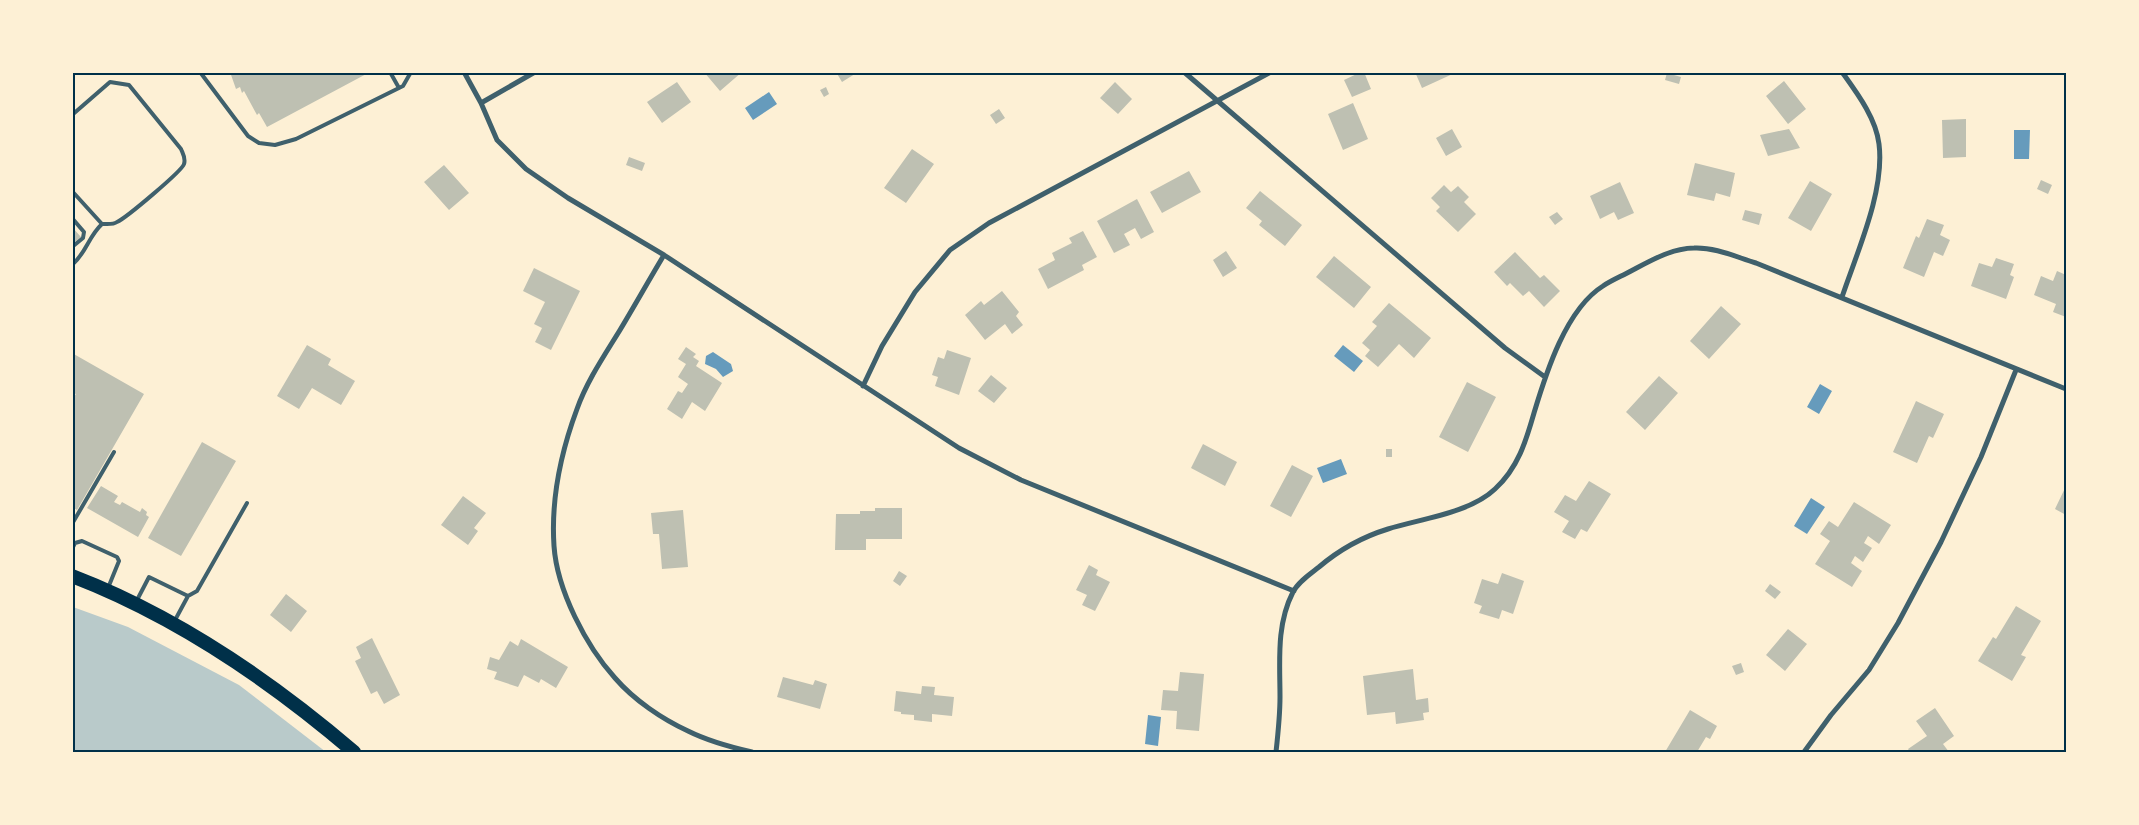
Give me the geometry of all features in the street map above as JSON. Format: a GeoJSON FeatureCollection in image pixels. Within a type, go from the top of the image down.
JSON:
{"type":"FeatureCollection","features":[{"type":"Feature","properties":{"kind":"highway"},"geometry":{"type":"LineString","coordinates":[[72,576],[107,590],[173,624],[265,682],[354,752]]}},
{"type":"Feature","properties":{"kind":"street"},"geometry":{"type":"LineString","coordinates":[[464,72],[481,103],[497,140],[526,169],[568,198],[664,255],[959,448],[1021,480],[1294,591]]}},
{"type":"Feature","properties":{"kind":"street"},"geometry":{"type":"LineString","coordinates":[[481,103],[535,72]]}},
{"type":"Feature","properties":{"kind":"street"},"geometry":{"type":"LineString","coordinates":[[1184,72],[1504,348],[1544,377]]}},
{"type":"Feature","properties":{"kind":"street"},"geometry":{"type":"LineString","coordinates":[[863,386],[882,346],[915,292],[950,250],[989,223],[1271,72]]}},
{"type":"Feature","properties":{"kind":"street"},"geometry":{"type":"LineString","coordinates":[[1842,72],[1858,93],[1872,121],[1879,143],[1879,173],[1875,198],[1842,297]]}},
{"type":"Feature","properties":{"kind":"street"},"geometry":{"type":"LineString","coordinates":[[1276,752],[1280,699],[1279,648],[1282,627],[1294,591],[1309,575],[1348,546],[1387,530],[1441,516],[1482,499],[1495,490],[1517,462],[1544,377],[1559,344],[1580,307],[1602,286],[1656,258],[1693,248],[1709,249],[1756,263],[2066,389]]}},
{"type":"Feature","properties":{"kind":"street"},"geometry":{"type":"LineString","coordinates":[[664,255],[602,358],[576,410],[560,469],[556,494],[554,547],[559,574],[568,600],[584,633],[614,678],[639,700],[687,731],[713,742],[752,752]]}},
{"type":"Feature","properties":{"kind":"street"},"geometry":{"type":"LineString","coordinates":[[1804,752],[1831,715],[1869,670],[1898,623],[1941,542],[1981,457],[2016,370]]}},
{"type":"Feature","properties":{"kind":"lane"},"geometry":{"type":"LineString","coordinates":[[200,72],[248,136],[259,143],[275,145],[296,139],[403,86],[411,72]]}},
{"type":"Feature","properties":{"kind":"lane"},"geometry":{"type":"LineString","coordinates":[[390,72],[399,88]]}},
{"type":"Feature","properties":{"kind":"lane"},"geometry":{"type":"LineString","coordinates":[[72,115],[110,82],[129,85],[181,149],[185,157],[184,165],[177,173],[117,223],[102,224],[94,232],[82,257],[72,265]]}},
{"type":"Feature","properties":{"kind":"lane"},"geometry":{"type":"LineString","coordinates":[[72,191],[102,224]]}},
{"type":"Feature","properties":{"kind":"lane"},"geometry":{"type":"LineString","coordinates":[[72,218],[84,232],[83,238],[72,247]]}},
{"type":"Feature","properties":{"kind":"lane"},"geometry":{"type":"LineString","coordinates":[[72,524],[114,452]]}},
{"type":"Feature","properties":{"kind":"lane"},"geometry":{"type":"LineString","coordinates":[[173,624],[188,596],[197,591],[247,503]]}},
{"type":"Feature","properties":{"kind":"lane"},"geometry":{"type":"LineString","coordinates":[[72,549],[74,543],[82,541],[117,558],[120,562],[107,590]]}},
{"type":"Feature","properties":{"kind":"lane"},"geometry":{"type":"LineString","coordinates":[[135,604],[149,577],[188,596]]}},
{"type":"Feature","properties":{"kind":"shaded area"},"geometry":{"type":"Polygon","coordinates":[[[73,607],[128,627],[239,685],[326,752],[73,752],[73,607]]]}},
{"type":"Feature","properties":{"kind":"water"},"geometry":{"type":"Polygon","coordinates":[[[769,92],[777,104],[753,120],[745,108],[769,92]]]}},
{"type":"Feature","properties":{"kind":"water"},"geometry":{"type":"Polygon","coordinates":[[[2014,130],[2030,130],[2029,159],[2014,159],[2014,130]]]}},
{"type":"Feature","properties":{"kind":"water"},"geometry":{"type":"Polygon","coordinates":[[[1343,345],[1363,361],[1354,372],[1334,356],[1343,345]]]}},
{"type":"Feature","properties":{"kind":"water"},"geometry":{"type":"Polygon","coordinates":[[[713,352],[731,364],[733,371],[723,377],[716,369],[705,364],[706,356],[713,352]]]}},
{"type":"Feature","properties":{"kind":"water"},"geometry":{"type":"Polygon","coordinates":[[[1820,384],[1832,391],[1819,414],[1807,407],[1820,384]]]}},
{"type":"Feature","properties":{"kind":"water"},"geometry":{"type":"Polygon","coordinates":[[[1341,459],[1347,474],[1323,483],[1317,468],[1341,459]]]}},
{"type":"Feature","properties":{"kind":"water"},"geometry":{"type":"Polygon","coordinates":[[[1811,498],[1825,507],[1807,534],[1794,526],[1811,498]]]}},
{"type":"Feature","properties":{"kind":"water"},"geometry":{"type":"Polygon","coordinates":[[[1148,715],[1161,717],[1158,746],[1145,744],[1148,715]]]}},
{"type":"Feature","properties":{"kind":"building"},"geometry":{"type":"Polygon","coordinates":[[[230,72],[370,72],[267,127],[259,113],[257,115],[244,91],[242,93],[240,87],[236,89],[230,72]]]}},
{"type":"Feature","properties":{"kind":"building"},"geometry":{"type":"Polygon","coordinates":[[[704,72],[742,72],[720,91],[704,72]]]}},
{"type":"Feature","properties":{"kind":"building"},"geometry":{"type":"Polygon","coordinates":[[[836,72],[858,72],[842,82],[836,72]]]}},
{"type":"Feature","properties":{"kind":"building"},"geometry":{"type":"Polygon","coordinates":[[[1364,72],[1371,89],[1352,97],[1344,80],[1364,72]]]}},
{"type":"Feature","properties":{"kind":"building"},"geometry":{"type":"Polygon","coordinates":[[[1415,72],[1457,72],[1422,88],[1415,72]]]}},
{"type":"Feature","properties":{"kind":"building"},"geometry":{"type":"Polygon","coordinates":[[[1667,73],[1681,77],[1679,84],[1665,80],[1667,73]]]}},
{"type":"Feature","properties":{"kind":"building"},"geometry":{"type":"Polygon","coordinates":[[[1784,81],[1806,109],[1788,124],[1766,96],[1784,81]]]}},
{"type":"Feature","properties":{"kind":"building"},"geometry":{"type":"Polygon","coordinates":[[[677,82],[691,102],[662,123],[647,102],[677,82]]]}},
{"type":"Feature","properties":{"kind":"building"},"geometry":{"type":"Polygon","coordinates":[[[1115,82],[1132,99],[1118,114],[1100,98],[1115,82]]]}},
{"type":"Feature","properties":{"kind":"building"},"geometry":{"type":"Polygon","coordinates":[[[826,87],[829,94],[824,97],[820,90],[826,87]]]}},
{"type":"Feature","properties":{"kind":"building"},"geometry":{"type":"Polygon","coordinates":[[[1353,103],[1368,139],[1343,150],[1328,114],[1353,103]]]}},
{"type":"Feature","properties":{"kind":"building"},"geometry":{"type":"Polygon","coordinates":[[[999,109],[1005,118],[996,124],[990,115],[999,109]]]}},
{"type":"Feature","properties":{"kind":"building"},"geometry":{"type":"Polygon","coordinates":[[[1966,119],[1966,157],[1943,158],[1942,120],[1966,119]]]}},
{"type":"Feature","properties":{"kind":"building"},"geometry":{"type":"Polygon","coordinates":[[[1452,129],[1462,147],[1446,156],[1436,138],[1452,129]]]}},
{"type":"Feature","properties":{"kind":"building"},"geometry":{"type":"Polygon","coordinates":[[[1789,129],[1800,148],[1768,156],[1760,135],[1789,129]]]}},
{"type":"Feature","properties":{"kind":"building"},"geometry":{"type":"Polygon","coordinates":[[[912,149],[934,164],[906,203],[884,188],[912,149]]]}},
{"type":"Feature","properties":{"kind":"building"},"geometry":{"type":"Polygon","coordinates":[[[629,157],[645,163],[642,171],[626,165],[629,157]]]}},
{"type":"Feature","properties":{"kind":"building"},"geometry":{"type":"Polygon","coordinates":[[[1695,163],[1735,173],[1730,197],[1716,193],[1714,201],[1687,195],[1695,163]]]}},
{"type":"Feature","properties":{"kind":"building"},"geometry":{"type":"Polygon","coordinates":[[[444,165],[469,193],[449,210],[424,182],[444,165]]]}},
{"type":"Feature","properties":{"kind":"building"},"geometry":{"type":"Polygon","coordinates":[[[1189,171],[1201,192],[1162,213],[1150,192],[1189,171]]]}},
{"type":"Feature","properties":{"kind":"building"},"geometry":{"type":"Polygon","coordinates":[[[2041,180],[2052,185],[2048,194],[2037,189],[2041,180]]]}},
{"type":"Feature","properties":{"kind":"building"},"geometry":{"type":"Polygon","coordinates":[[[1810,181],[1832,194],[1811,231],[1788,218],[1810,181]]]}},
{"type":"Feature","properties":{"kind":"building"},"geometry":{"type":"Polygon","coordinates":[[[1620,182],[1634,213],[1618,220],[1614,212],[1600,219],[1590,196],[1620,182]]]}},
{"type":"Feature","properties":{"kind":"building"},"geometry":{"type":"Polygon","coordinates":[[[1444,185],[1451,192],[1458,186],[1469,197],[1464,202],[1476,214],[1458,232],[1436,211],[1440,207],[1431,198],[1444,185]]]}},
{"type":"Feature","properties":{"kind":"building"},"geometry":{"type":"Polygon","coordinates":[[[1260,191],[1302,225],[1285,246],[1259,225],[1262,221],[1246,208],[1260,191]]]}},
{"type":"Feature","properties":{"kind":"building"},"geometry":{"type":"Polygon","coordinates":[[[1137,199],[1154,232],[1141,239],[1135,228],[1124,234],[1130,245],[1114,253],[1097,221],[1137,199]]]}},
{"type":"Feature","properties":{"kind":"building"},"geometry":{"type":"Polygon","coordinates":[[[1745,210],[1762,214],[1759,225],[1742,220],[1745,210]]]}},
{"type":"Feature","properties":{"kind":"building"},"geometry":{"type":"Polygon","coordinates":[[[1557,212],[1563,219],[1555,225],[1549,217],[1557,212]]]}},
{"type":"Feature","properties":{"kind":"building"},"geometry":{"type":"Polygon","coordinates":[[[1927,219],[1944,225],[1940,235],[1950,240],[1943,256],[1934,252],[1924,277],[1903,268],[1916,236],[1919,238],[1927,219]]]}},
{"type":"Feature","properties":{"kind":"building"},"geometry":{"type":"Polygon","coordinates":[[[72,227],[81,237],[72,244],[72,227]]]}},
{"type":"Feature","properties":{"kind":"building"},"geometry":{"type":"Polygon","coordinates":[[[1083,231],[1097,257],[1082,265],[1084,270],[1048,289],[1038,269],[1055,260],[1052,253],[1072,243],[1069,238],[1083,231]]]}},
{"type":"Feature","properties":{"kind":"building"},"geometry":{"type":"Polygon","coordinates":[[[1226,251],[1237,268],[1223,277],[1213,260],[1226,251]]]}},
{"type":"Feature","properties":{"kind":"building"},"geometry":{"type":"Polygon","coordinates":[[[1515,252],[1540,278],[1544,275],[1560,291],[1544,307],[1529,291],[1523,296],[1510,283],[1507,286],[1494,272],[1515,252]]]}},
{"type":"Feature","properties":{"kind":"building"},"geometry":{"type":"Polygon","coordinates":[[[1334,256],[1371,287],[1354,308],[1316,277],[1334,256]]]}},
{"type":"Feature","properties":{"kind":"building"},"geometry":{"type":"Polygon","coordinates":[[[1996,258],[2014,264],[2010,275],[2014,277],[2006,299],[1971,286],[1979,263],[1992,267],[1996,258]]]}},
{"type":"Feature","properties":{"kind":"building"},"geometry":{"type":"Polygon","coordinates":[[[534,268],[580,291],[551,350],[535,342],[542,328],[534,324],[545,302],[523,291],[534,268]]]}},
{"type":"Feature","properties":{"kind":"building"},"geometry":{"type":"Polygon","coordinates":[[[2057,271],[2066,275],[2066,317],[2053,312],[2056,304],[2034,295],[2041,276],[2053,281],[2057,271]]]}},
{"type":"Feature","properties":{"kind":"building"},"geometry":{"type":"Polygon","coordinates":[[[1002,291],[1019,312],[1016,316],[1023,325],[1012,334],[1005,324],[985,340],[965,315],[981,301],[984,305],[1002,291]]]}},
{"type":"Feature","properties":{"kind":"building"},"geometry":{"type":"Polygon","coordinates":[[[1389,303],[1431,338],[1414,358],[1399,344],[1378,367],[1365,356],[1370,350],[1362,343],[1377,326],[1372,322],[1389,303]]]}},
{"type":"Feature","properties":{"kind":"building"},"geometry":{"type":"Polygon","coordinates":[[[1721,306],[1741,324],[1709,359],[1690,341],[1721,306]]]}},
{"type":"Feature","properties":{"kind":"building"},"geometry":{"type":"Polygon","coordinates":[[[307,345],[331,359],[328,365],[355,381],[341,405],[312,388],[299,409],[277,396],[307,345]]]}},
{"type":"Feature","properties":{"kind":"building"},"geometry":{"type":"Polygon","coordinates":[[[686,347],[696,354],[693,357],[699,361],[696,366],[722,383],[705,411],[692,402],[682,419],[667,409],[678,391],[682,393],[688,384],[678,377],[686,364],[678,359],[686,347]]]}},
{"type":"Feature","properties":{"kind":"building"},"geometry":{"type":"Polygon","coordinates":[[[947,350],[971,358],[959,395],[935,386],[938,377],[932,375],[938,357],[944,359],[947,350]]]}},
{"type":"Feature","properties":{"kind":"building"},"geometry":{"type":"Polygon","coordinates":[[[72,353],[144,394],[77,510],[72,507],[72,399],[76,394],[72,393],[72,353]]]}},
{"type":"Feature","properties":{"kind":"building"},"geometry":{"type":"Polygon","coordinates":[[[991,375],[1007,388],[994,403],[978,391],[991,375]]]}},
{"type":"Feature","properties":{"kind":"building"},"geometry":{"type":"Polygon","coordinates":[[[1659,376],[1678,393],[1645,430],[1626,412],[1659,376]]]}},
{"type":"Feature","properties":{"kind":"building"},"geometry":{"type":"Polygon","coordinates":[[[1467,382],[1496,397],[1468,452],[1439,437],[1467,382]]]}},
{"type":"Feature","properties":{"kind":"building"},"geometry":{"type":"Polygon","coordinates":[[[1916,401],[1944,414],[1933,438],[1929,436],[1917,463],[1893,452],[1916,401]]]}},
{"type":"Feature","properties":{"kind":"building"},"geometry":{"type":"Polygon","coordinates":[[[202,442],[236,461],[181,556],[148,538],[202,442]]]}},
{"type":"Feature","properties":{"kind":"building"},"geometry":{"type":"Polygon","coordinates":[[[1203,444],[1237,462],[1225,486],[1191,468],[1203,444]]]}},
{"type":"Feature","properties":{"kind":"building"},"geometry":{"type":"Polygon","coordinates":[[[1386,449],[1392,449],[1392,457],[1386,457],[1386,449]]]}},
{"type":"Feature","properties":{"kind":"building"},"geometry":{"type":"Polygon","coordinates":[[[1292,465],[1313,476],[1291,517],[1270,506],[1292,465]]]}},
{"type":"Feature","properties":{"kind":"building"},"geometry":{"type":"Polygon","coordinates":[[[1589,481],[1611,494],[1587,532],[1581,529],[1575,539],[1562,532],[1569,521],[1554,512],[1565,495],[1576,501],[1589,481]]]}},
{"type":"Feature","properties":{"kind":"building"},"geometry":{"type":"Polygon","coordinates":[[[101,486],[118,496],[114,502],[120,505],[122,502],[140,512],[142,508],[147,512],[146,515],[149,517],[138,537],[87,508],[101,486]]]}},
{"type":"Feature","properties":{"kind":"building"},"geometry":{"type":"Polygon","coordinates":[[[2066,486],[2066,515],[2055,509],[2066,486]]]}},
{"type":"Feature","properties":{"kind":"building"},"geometry":{"type":"Polygon","coordinates":[[[463,496],[486,513],[474,528],[478,531],[468,545],[441,525],[463,496]]]}},
{"type":"Feature","properties":{"kind":"building"},"geometry":{"type":"Polygon","coordinates":[[[1854,502],[1891,525],[1879,544],[1868,536],[1864,543],[1872,548],[1863,562],[1855,556],[1851,563],[1862,571],[1852,587],[1815,564],[1830,541],[1820,534],[1829,521],[1838,527],[1854,502]]]}},
{"type":"Feature","properties":{"kind":"building"},"geometry":{"type":"Polygon","coordinates":[[[875,508],[902,508],[902,539],[866,539],[866,550],[835,550],[836,514],[860,514],[860,511],[875,511],[875,508]]]}},
{"type":"Feature","properties":{"kind":"building"},"geometry":{"type":"Polygon","coordinates":[[[683,510],[688,567],[662,569],[659,534],[653,534],[651,513],[683,510]]]}},
{"type":"Feature","properties":{"kind":"building"},"geometry":{"type":"Polygon","coordinates":[[[1089,565],[1098,570],[1096,575],[1110,582],[1095,611],[1082,605],[1087,595],[1076,590],[1089,565]]]}},
{"type":"Feature","properties":{"kind":"building"},"geometry":{"type":"Polygon","coordinates":[[[899,571],[907,576],[900,586],[893,581],[899,571]]]}},
{"type":"Feature","properties":{"kind":"building"},"geometry":{"type":"Polygon","coordinates":[[[1502,573],[1524,581],[1513,614],[1502,610],[1499,619],[1479,613],[1482,606],[1474,603],[1482,579],[1498,584],[1502,573]]]}},
{"type":"Feature","properties":{"kind":"building"},"geometry":{"type":"Polygon","coordinates":[[[1770,584],[1781,592],[1775,599],[1765,591],[1770,584]]]}},
{"type":"Feature","properties":{"kind":"building"},"geometry":{"type":"Polygon","coordinates":[[[286,594],[307,611],[291,632],[270,615],[286,594]]]}},
{"type":"Feature","properties":{"kind":"building"},"geometry":{"type":"Polygon","coordinates":[[[2016,606],[2041,621],[2021,655],[2026,657],[2012,681],[1978,661],[1993,637],[1996,639],[2016,606]]]}},
{"type":"Feature","properties":{"kind":"building"},"geometry":{"type":"Polygon","coordinates":[[[1788,629],[1807,644],[1785,671],[1766,655],[1788,629]]]}},
{"type":"Feature","properties":{"kind":"building"},"geometry":{"type":"Polygon","coordinates":[[[372,638],[400,695],[384,704],[377,691],[371,694],[355,661],[361,658],[356,647],[372,638]]]}},
{"type":"Feature","properties":{"kind":"building"},"geometry":{"type":"Polygon","coordinates":[[[521,639],[568,667],[556,688],[541,679],[539,683],[524,675],[518,687],[494,679],[497,672],[487,669],[490,657],[499,660],[510,641],[518,646],[521,639]]]}},
{"type":"Feature","properties":{"kind":"building"},"geometry":{"type":"Polygon","coordinates":[[[1741,663],[1744,672],[1736,675],[1732,666],[1741,663]]]}},
{"type":"Feature","properties":{"kind":"building"},"geometry":{"type":"Polygon","coordinates":[[[1413,669],[1416,700],[1428,698],[1429,712],[1423,713],[1424,720],[1396,724],[1395,712],[1367,715],[1363,676],[1413,669]]]}},
{"type":"Feature","properties":{"kind":"building"},"geometry":{"type":"Polygon","coordinates":[[[1180,672],[1204,674],[1199,731],[1176,729],[1177,711],[1161,710],[1163,690],[1178,691],[1180,672]]]}},
{"type":"Feature","properties":{"kind":"building"},"geometry":{"type":"Polygon","coordinates":[[[783,677],[813,685],[815,680],[827,684],[820,709],[777,697],[783,677]]]}},
{"type":"Feature","properties":{"kind":"building"},"geometry":{"type":"Polygon","coordinates":[[[922,686],[935,687],[934,695],[954,697],[952,716],[932,714],[932,722],[914,720],[914,715],[901,714],[901,712],[894,711],[896,691],[921,694],[922,686]]]}},
{"type":"Feature","properties":{"kind":"building"},"geometry":{"type":"Polygon","coordinates":[[[1935,708],[1954,736],[1943,744],[1949,752],[1910,752],[1908,749],[1927,736],[1916,721],[1935,708]]]}},
{"type":"Feature","properties":{"kind":"building"},"geometry":{"type":"Polygon","coordinates":[[[1690,710],[1717,726],[1710,739],[1706,737],[1697,752],[1665,752],[1690,710]]]}}]}
